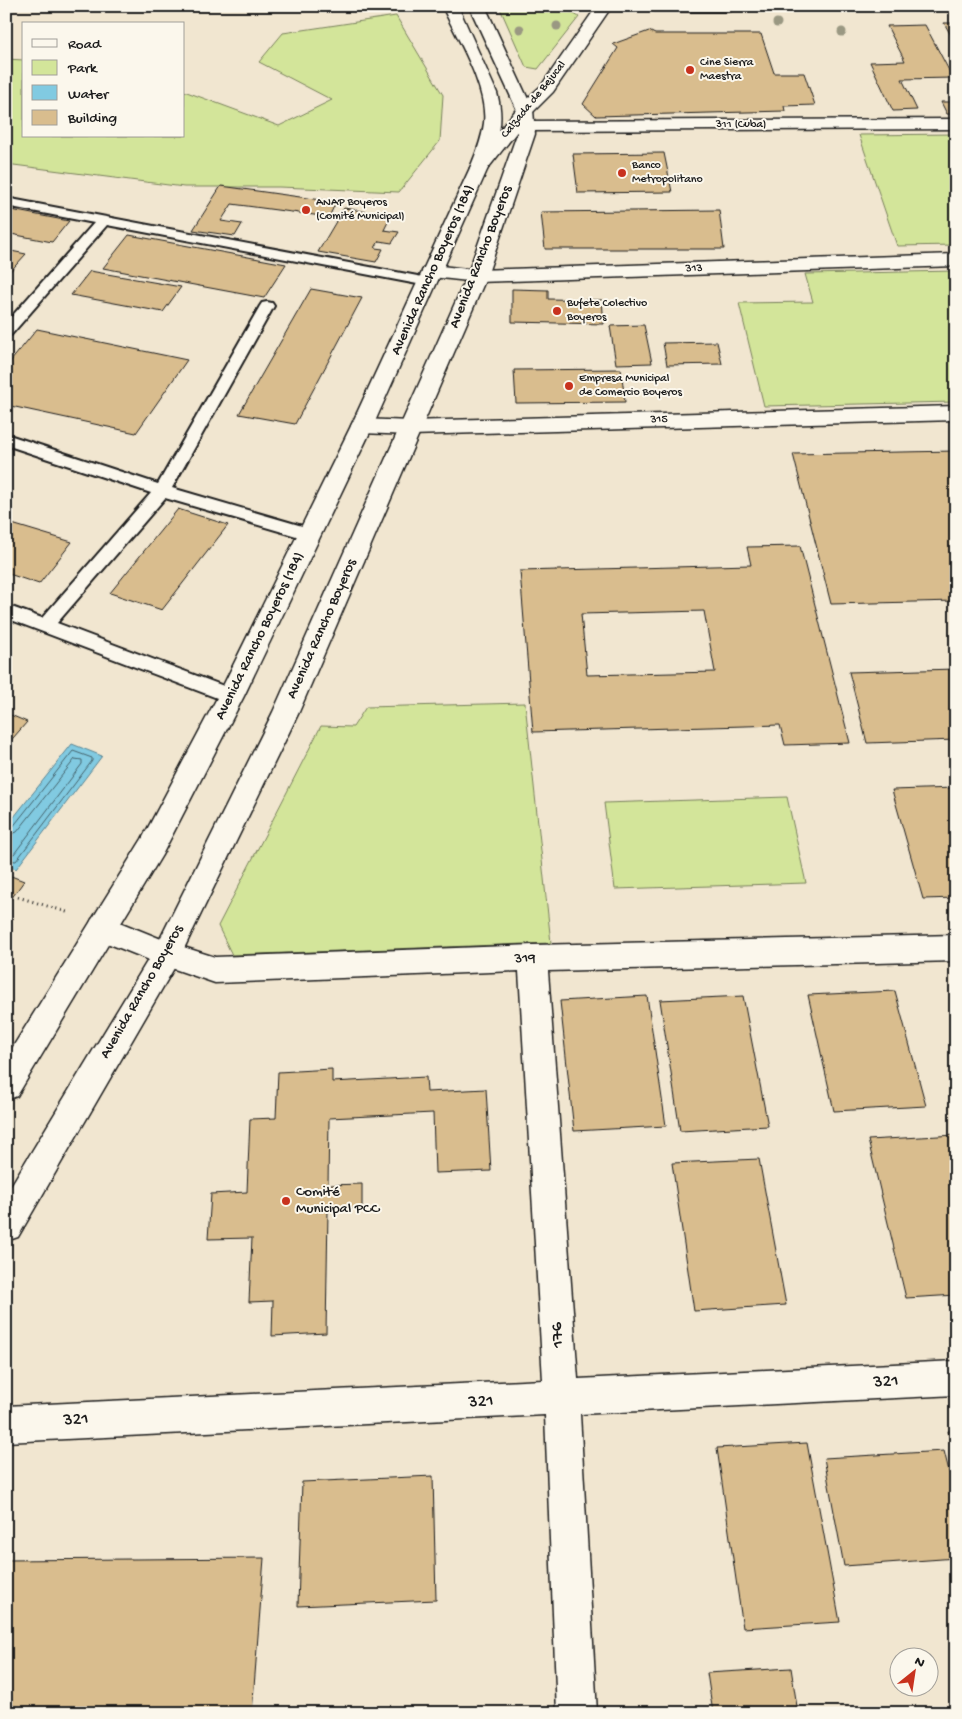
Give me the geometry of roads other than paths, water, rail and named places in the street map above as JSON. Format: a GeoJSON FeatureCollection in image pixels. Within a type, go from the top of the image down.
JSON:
{"type":"FeatureCollection","features":[{"type":"Feature","properties":{"kind":"main road"},"geometry":{"type":"LineString","coordinates":[[450,6],[488,93],[494,116],[491,134],[479,168]]}},
{"type":"Feature","properties":{"kind":"main road"},"geometry":{"type":"LineString","coordinates":[[477,6],[526,118]]}},
{"type":"Feature","properties":{"kind":"main road","name":"Calzada de Bejucal"},"geometry":{"type":"LineString","coordinates":[[479,168],[526,118],[605,6]]}},
{"type":"Feature","properties":{"kind":"main road"},"geometry":{"type":"LineString","coordinates":[[655,6],[730,6]]}},
{"type":"Feature","properties":{"kind":"main road","name":"311 (Cuba)"},"geometry":{"type":"LineString","coordinates":[[526,118],[956,124]]}},
{"type":"Feature","properties":{"kind":"main road","name":"Avenida Rancho Boyeros"},"geometry":{"type":"LineString","coordinates":[[6,1224],[167,954],[286,712],[477,276],[521,151],[526,118]]}},
{"type":"Feature","properties":{"kind":"main road","name":"Avenida Rancho Boyeros (184)"},"geometry":{"type":"LineString","coordinates":[[6,1086],[152,847],[231,696],[362,426],[479,168]]}},
{"type":"Feature","properties":{"kind":"main road","name":"313"},"geometry":{"type":"LineString","coordinates":[[430,277],[956,260]]}},
{"type":"Feature","properties":{"kind":"main road","name":"315"},"geometry":{"type":"LineString","coordinates":[[362,426],[410,428],[956,412]]}},
{"type":"Feature","properties":{"kind":"main road","name":"319"},"geometry":{"type":"LineString","coordinates":[[103,926],[167,954],[215,970],[533,958],[956,948]]}},
{"type":"Feature","properties":{"kind":"main road","name":"176"},"geometry":{"type":"LineString","coordinates":[[533,958],[562,1398],[577,1713]]}},
{"type":"Feature","properties":{"kind":"main road","name":"321"},"geometry":{"type":"LineString","coordinates":[[6,1424],[956,1378]]}},
{"type":"Feature","properties":{"kind":"lane"},"geometry":{"type":"LineString","coordinates":[[6,202],[103,221],[430,277]]}},
{"type":"Feature","properties":{"kind":"lane"},"geometry":{"type":"LineString","coordinates":[[6,332],[103,221]]}},
{"type":"Feature","properties":{"kind":"lane"},"geometry":{"type":"LineString","coordinates":[[46,625],[162,491],[268,306]]}},
{"type":"Feature","properties":{"kind":"lane"},"geometry":{"type":"LineString","coordinates":[[6,439],[162,491],[310,534]]}},
{"type":"Feature","properties":{"kind":"lane"},"geometry":{"type":"LineString","coordinates":[[6,611],[231,696]]}},
{"type":"Feature","properties":{"kind":"water"},"geometry":{"type":"Polygon","coordinates":[[[72,744],[102,756],[16,869],[6,865],[6,827],[72,744]]]}},
{"type":"Feature","properties":{"kind":"place","name":"Cine Sierra Maestra"},"geometry":{"type":"Point","coordinates":[690,70]}},
{"type":"Feature","properties":{"kind":"place","name":"Banco Metropolitano"},"geometry":{"type":"Point","coordinates":[622,173]}},
{"type":"Feature","properties":{"kind":"place","name":"ANAP Boyeros (Comité Municipal)"},"geometry":{"type":"Point","coordinates":[306,210]}},
{"type":"Feature","properties":{"kind":"place","name":"Bufete Colectivo Boyeros"},"geometry":{"type":"Point","coordinates":[557,311]}},
{"type":"Feature","properties":{"kind":"place","name":"Empresa Municipal de Comercio Boyeros"},"geometry":{"type":"Point","coordinates":[569,386]}},
{"type":"Feature","properties":{"kind":"place","name":"Comité Municipal PCC"},"geometry":{"type":"Point","coordinates":[286,1201]}}]}
